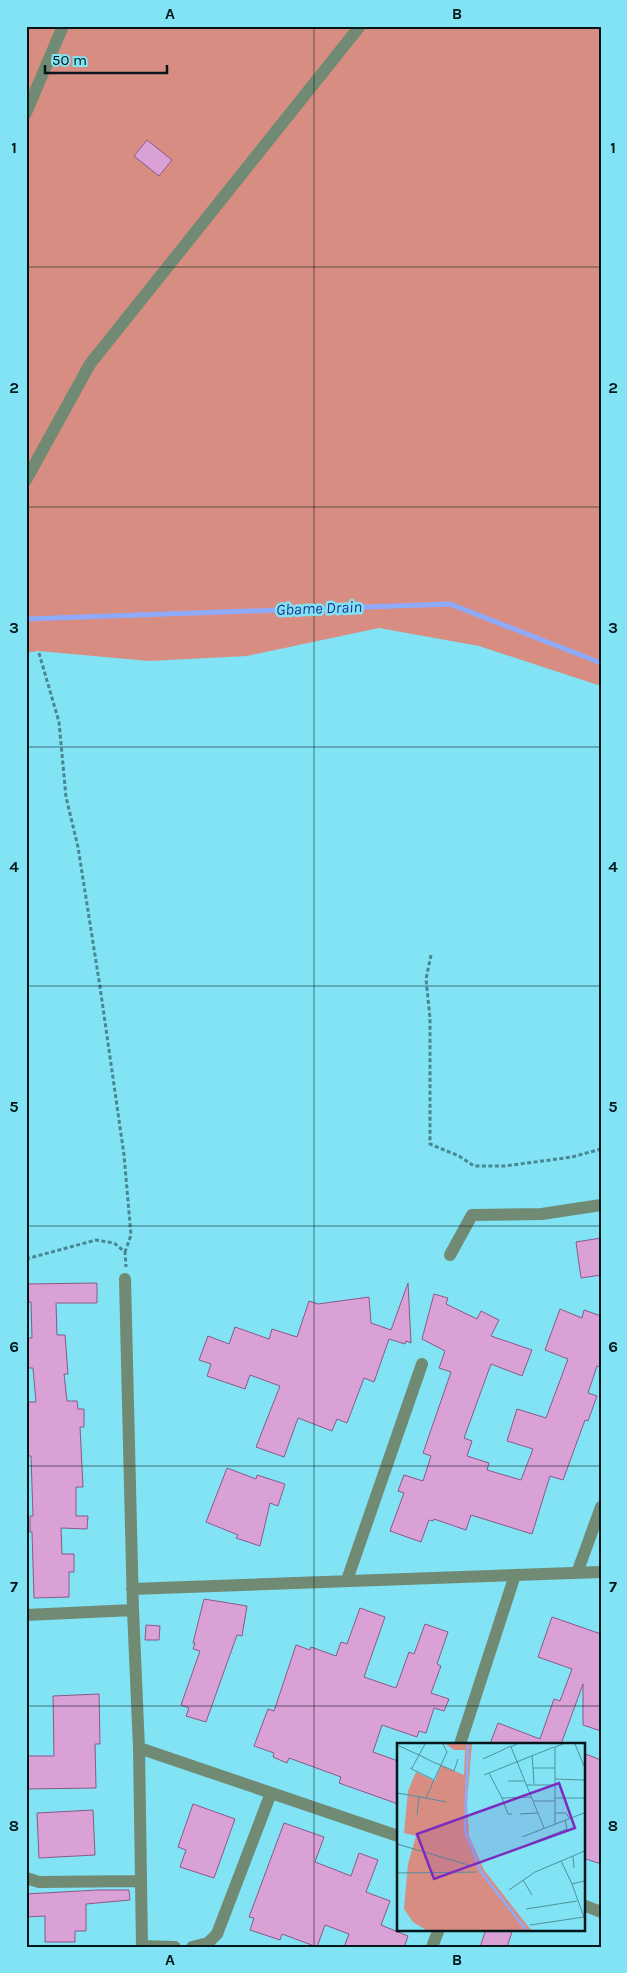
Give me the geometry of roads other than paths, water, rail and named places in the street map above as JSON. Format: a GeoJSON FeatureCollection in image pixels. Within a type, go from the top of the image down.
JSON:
{"type":"FeatureCollection","features":[{"type":"Feature","properties":{"kind":"street"},"geometry":{"type":"LineString","coordinates":[[26,113],[63,26]]}},
{"type":"Feature","properties":{"kind":"street"},"geometry":{"type":"LineString","coordinates":[[26,480],[90,364],[360,26]]}},
{"type":"Feature","properties":{"kind":"street"},"geometry":{"type":"LineString","coordinates":[[450,1255],[472,1215],[542,1214],[601,1205]]}},
{"type":"Feature","properties":{"kind":"street"},"geometry":{"type":"LineString","coordinates":[[125,1279],[132,1610],[139,1748],[142,1946],[175,1947]]}},
{"type":"Feature","properties":{"kind":"street"},"geometry":{"type":"LineString","coordinates":[[348,1580],[422,1364]]}},
{"type":"Feature","properties":{"kind":"street"},"geometry":{"type":"LineString","coordinates":[[577,1573],[601,1507]]}},
{"type":"Feature","properties":{"kind":"street"},"geometry":{"type":"LineString","coordinates":[[132,1589],[601,1572]]}},
{"type":"Feature","properties":{"kind":"street"},"geometry":{"type":"LineString","coordinates":[[460,1743],[515,1575]]}},
{"type":"Feature","properties":{"kind":"street"},"geometry":{"type":"LineString","coordinates":[[26,1615],[132,1610]]}},
{"type":"Feature","properties":{"kind":"street"},"geometry":{"type":"LineString","coordinates":[[139,1748],[397,1836]]}},
{"type":"Feature","properties":{"kind":"street"},"geometry":{"type":"LineString","coordinates":[[192,1947],[208,1943],[217,1934],[271,1793]]}},
{"type":"Feature","properties":{"kind":"street"},"geometry":{"type":"LineString","coordinates":[[26,1878],[39,1882],[140,1881]]}},
{"type":"Feature","properties":{"kind":"street"},"geometry":{"type":"LineString","coordinates":[[584,1906],[601,1912]]}},
{"type":"Feature","properties":{"kind":"street"},"geometry":{"type":"LineString","coordinates":[[432,1947],[439,1930]]}},
{"type":"Feature","properties":{"kind":"waterway","name":"Gbame Drain"},"geometry":{"type":"LineString","coordinates":[[26,619],[450,604],[601,663]]}}]}
